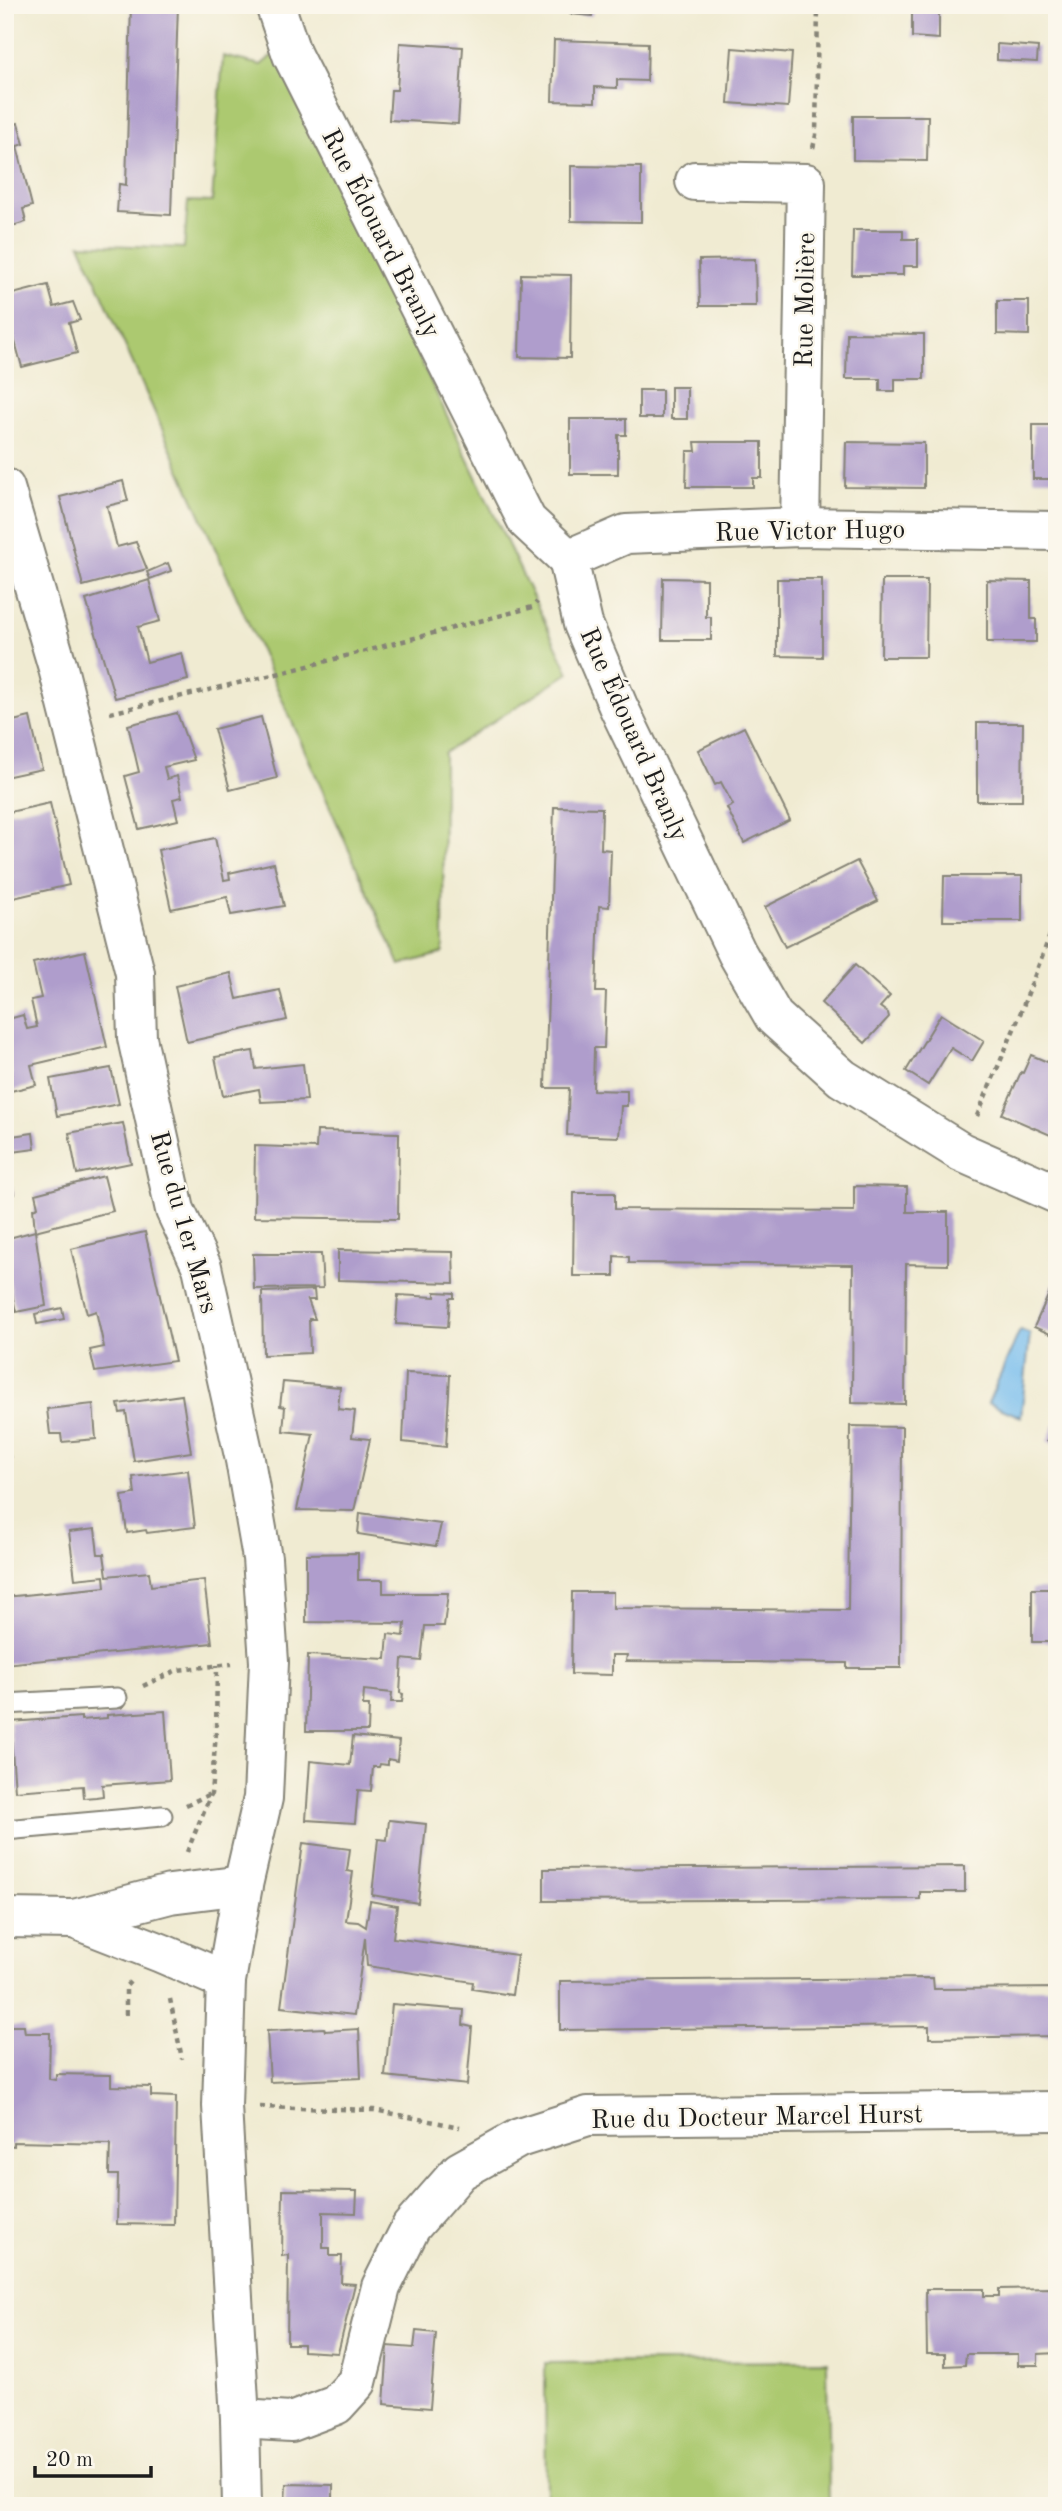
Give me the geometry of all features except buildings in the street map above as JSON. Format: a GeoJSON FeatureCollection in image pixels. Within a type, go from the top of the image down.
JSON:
{"type":"FeatureCollection","features":[{"type":"Feature","properties":{"kind":"street","name":"Rue Édouard Branly"},"geometry":{"type":"LineString","coordinates":[[275,5],[292,55],[527,521],[568,559],[583,624],[618,706],[737,953],[774,1017],[842,1078],[961,1152],[1057,1194]]}},
{"type":"Feature","properties":{"kind":"street"},"geometry":{"type":"LineString","coordinates":[[695,181],[806,183]]}},
{"type":"Feature","properties":{"kind":"street","name":"Rue Molière"},"geometry":{"type":"LineString","coordinates":[[800,527],[806,183]]}},
{"type":"Feature","properties":{"kind":"street","name":"Rue du 1er Mars"},"geometry":{"type":"LineString","coordinates":[[7,502],[58,668],[135,973],[137,1038],[175,1210],[202,1267],[245,1460],[261,1558],[270,1662],[263,1798],[243,1885],[226,1981],[222,2106],[240,2419],[242,2506]]}},
{"type":"Feature","properties":{"kind":"street","name":"Rue Victor Hugo"},"geometry":{"type":"LineString","coordinates":[[568,559],[626,534],[800,527],[1057,531]]}},
{"type":"Feature","properties":{"kind":"street"},"geometry":{"type":"LineString","coordinates":[[5,1918],[75,1919],[170,1894],[243,1885]]}},
{"type":"Feature","properties":{"kind":"street"},"geometry":{"type":"LineString","coordinates":[[75,1919],[226,1981]]}},
{"type":"Feature","properties":{"kind":"street","name":"Rue du Docteur Marcel Hurst"},"geometry":{"type":"LineString","coordinates":[[240,2419],[290,2422],[336,2405],[357,2382],[381,2287],[411,2227],[460,2171],[519,2138],[588,2116],[1057,2111]]}},
{"type":"Feature","properties":{"kind":"lane"},"geometry":{"type":"LineString","coordinates":[[5,1704],[117,1698]]}},
{"type":"Feature","properties":{"kind":"lane"},"geometry":{"type":"LineString","coordinates":[[5,1830],[162,1816]]}},
{"type":"Feature","properties":{"kind":"path"},"geometry":{"type":"LineString","coordinates":[[806,183],[816,135],[818,5]]}},
{"type":"Feature","properties":{"kind":"path"},"geometry":{"type":"LineString","coordinates":[[71,722],[281,673],[533,607],[568,559]]}},
{"type":"Feature","properties":{"kind":"path"},"geometry":{"type":"LineString","coordinates":[[961,1152],[1017,1022],[1057,917]]}},
{"type":"Feature","properties":{"kind":"path"},"geometry":{"type":"LineString","coordinates":[[117,1698],[177,1670],[270,1662]]}},
{"type":"Feature","properties":{"kind":"path"},"geometry":{"type":"LineString","coordinates":[[211,1794],[216,1733],[216,1665]]}},
{"type":"Feature","properties":{"kind":"path"},"geometry":{"type":"LineString","coordinates":[[286,2108],[374,2110],[519,2138]]}},
{"type":"Feature","properties":{"kind":"path"},"geometry":{"type":"LineString","coordinates":[[880,2505],[1057,2505]]}},
{"type":"Feature","properties":{"kind":"green space"},"geometry":{"type":"Polygon","coordinates":[[[275,53],[569,673],[444,753],[443,953],[400,965],[80,244],[184,248],[188,201],[212,202],[223,56],[261,65],[275,53]]]}},
{"type":"Feature","properties":{"kind":"green space"},"geometry":{"type":"Polygon","coordinates":[[[827,2361],[829,2506],[546,2506],[545,2363],[827,2361]]]}},
{"type":"Feature","properties":{"kind":"water"},"geometry":{"type":"Polygon","coordinates":[[[1020,1330],[1030,1334],[1021,1417],[988,1403],[1020,1330]]]}}]}
